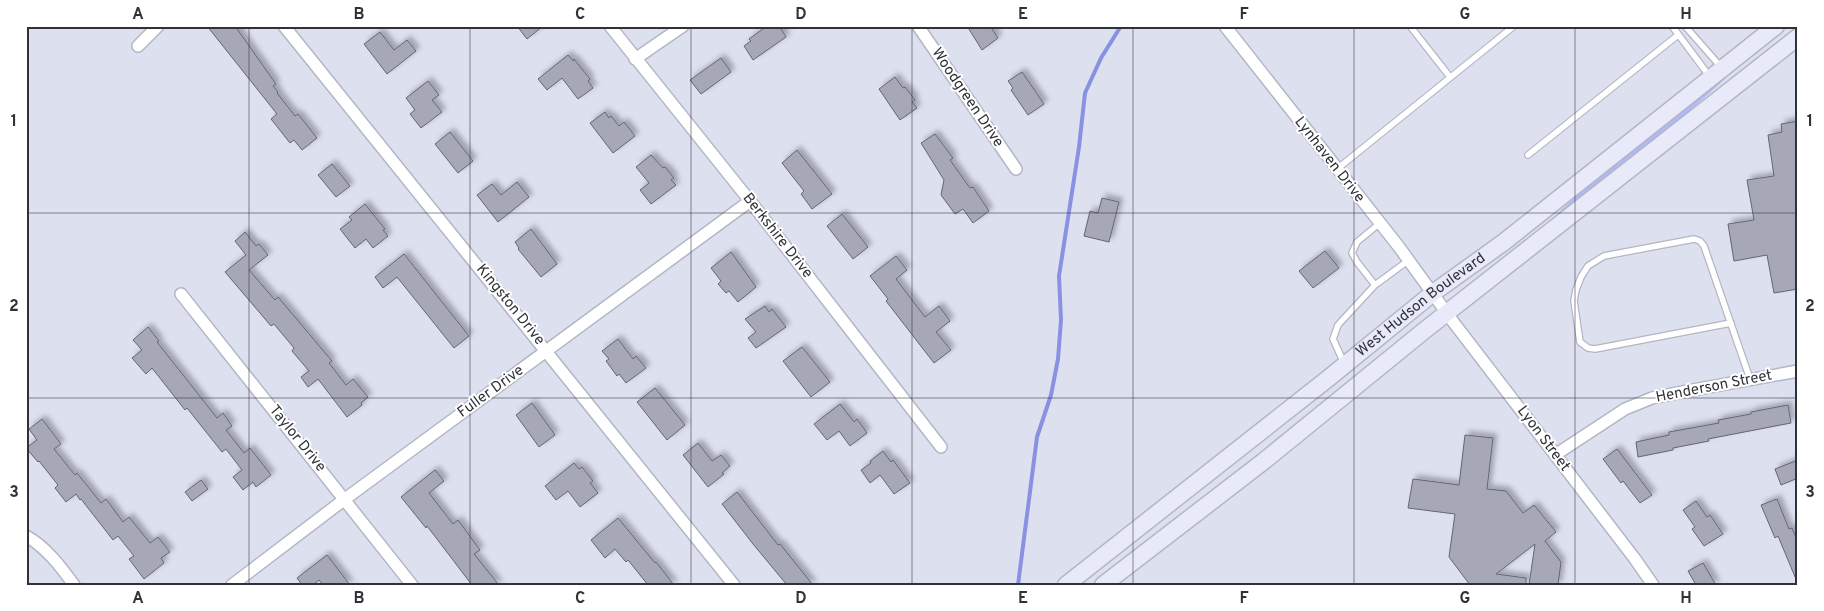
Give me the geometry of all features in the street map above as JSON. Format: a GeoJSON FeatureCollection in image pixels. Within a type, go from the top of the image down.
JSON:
{"type":"FeatureCollection","features":[{"type":"Feature","properties":{"kind":"main road","name":"West Hudson Boulevard"},"geometry":{"type":"LineString","coordinates":[[1066,585],[1345,365],[1433,293],[1511,236],[1776,26]]}},
{"type":"Feature","properties":{"kind":"main road","name":"West Hudson Boulevard"},"geometry":{"type":"LineString","coordinates":[[1103,585],[1264,461],[1447,313],[1798,37]]}},
{"type":"Feature","properties":{"kind":"street"},"geometry":{"type":"LineString","coordinates":[[138,46],[158,26]]}},
{"type":"Feature","properties":{"kind":"street","name":"Kingston Drive"},"geometry":{"type":"LineString","coordinates":[[284,26],[734,585]]}},
{"type":"Feature","properties":{"kind":"street","name":"Berkshire Drive"},"geometry":{"type":"LineString","coordinates":[[610,26],[750,200],[941,447]]}},
{"type":"Feature","properties":{"kind":"street"},"geometry":{"type":"LineString","coordinates":[[635,59],[683,26]]}},
{"type":"Feature","properties":{"kind":"street","name":"Woodgreen Drive"},"geometry":{"type":"LineString","coordinates":[[918,26],[1016,169]]}},
{"type":"Feature","properties":{"kind":"street","name":"Lynhaven Drive"},"geometry":{"type":"LineString","coordinates":[[1225,26],[1433,293]]}},
{"type":"Feature","properties":{"kind":"street","name":"Fuller Drive"},"geometry":{"type":"LineString","coordinates":[[232,585],[750,200]]}},
{"type":"Feature","properties":{"kind":"street","name":"Lyon Street"},"geometry":{"type":"LineString","coordinates":[[1433,293],[1653,585]]}},
{"type":"Feature","properties":{"kind":"street","name":"Taylor Drive"},"geometry":{"type":"LineString","coordinates":[[182,294],[412,585]]}},
{"type":"Feature","properties":{"kind":"street","name":"Henderson Street"},"geometry":{"type":"LineString","coordinates":[[1554,455],[1625,410],[1652,398],[1798,371]]}},
{"type":"Feature","properties":{"kind":"street"},"geometry":{"type":"LineString","coordinates":[[26,536],[51,557],[74,585]]}},
{"type":"Feature","properties":{"kind":"lane"},"geometry":{"type":"LineString","coordinates":[[1410,26],[1450,77]]}},
{"type":"Feature","properties":{"kind":"lane"},"geometry":{"type":"LineString","coordinates":[[1337,169],[1514,26]]}},
{"type":"Feature","properties":{"kind":"lane"},"geometry":{"type":"LineString","coordinates":[[1672,26],[1678,35],[1716,73]]}},
{"type":"Feature","properties":{"kind":"lane"},"geometry":{"type":"LineString","coordinates":[[1684,26],[1716,73]]}},
{"type":"Feature","properties":{"kind":"lane"},"geometry":{"type":"LineString","coordinates":[[1528,155],[1678,35]]}},
{"type":"Feature","properties":{"kind":"lane"},"geometry":{"type":"LineString","coordinates":[[1375,285],[1352,253],[1357,242],[1380,223]]}},
{"type":"Feature","properties":{"kind":"lane"},"geometry":{"type":"LineString","coordinates":[[1730,323],[1595,349],[1588,348],[1580,342],[1574,301],[1581,277],[1588,266],[1596,259],[1694,239],[1700,241],[1704,246],[1750,380]]}},
{"type":"Feature","properties":{"kind":"lane"},"geometry":{"type":"LineString","coordinates":[[1345,365],[1333,339],[1338,325],[1375,285],[1409,260]]}},
{"type":"Feature","properties":{"kind":"shaded area"},"geometry":{"type":"Polygon","coordinates":[[[1724,77],[1725,79],[1659,138],[1536,234],[1574,198],[1724,77]]]}},
{"type":"Feature","properties":{"kind":"building"},"geometry":{"type":"Polygon","coordinates":[[[207,26],[235,26],[276,84],[273,86],[277,93],[295,116],[298,114],[317,138],[302,150],[294,140],[290,143],[271,119],[277,114],[207,26]]]}},
{"type":"Feature","properties":{"kind":"building"},"geometry":{"type":"Polygon","coordinates":[[[517,26],[543,26],[527,39],[517,26]]]}},
{"type":"Feature","properties":{"kind":"building"},"geometry":{"type":"Polygon","coordinates":[[[767,26],[779,26],[786,37],[753,60],[744,46],[751,41],[749,39],[767,26]]]}},
{"type":"Feature","properties":{"kind":"building"},"geometry":{"type":"Polygon","coordinates":[[[967,26],[990,26],[998,38],[982,50],[967,26]]]}},
{"type":"Feature","properties":{"kind":"building"},"geometry":{"type":"Polygon","coordinates":[[[380,32],[394,50],[407,40],[416,51],[387,74],[364,44],[380,32]]]}},
{"type":"Feature","properties":{"kind":"building"},"geometry":{"type":"Polygon","coordinates":[[[568,55],[573,61],[574,59],[590,79],[588,81],[593,88],[578,99],[562,78],[547,90],[538,79],[568,55]]]}},
{"type":"Feature","properties":{"kind":"building"},"geometry":{"type":"Polygon","coordinates":[[[721,58],[731,72],[701,94],[690,80],[721,58]]]}},
{"type":"Feature","properties":{"kind":"building"},"geometry":{"type":"Polygon","coordinates":[[[1022,72],[1044,104],[1028,115],[1011,90],[1013,88],[1008,81],[1022,72]]]}},
{"type":"Feature","properties":{"kind":"building"},"geometry":{"type":"Polygon","coordinates":[[[895,77],[915,100],[912,102],[917,108],[900,120],[879,89],[895,77]]]}},
{"type":"Feature","properties":{"kind":"building"},"geometry":{"type":"Polygon","coordinates":[[[428,81],[439,95],[432,100],[442,112],[421,128],[410,114],[415,110],[406,98],[428,81]]]}},
{"type":"Feature","properties":{"kind":"building"},"geometry":{"type":"Polygon","coordinates":[[[605,112],[619,126],[624,122],[635,136],[613,153],[590,123],[605,112]]]}},
{"type":"Feature","properties":{"kind":"building"},"geometry":{"type":"Polygon","coordinates":[[[1798,121],[1798,289],[1774,293],[1767,255],[1734,261],[1728,224],[1754,220],[1747,180],[1774,176],[1768,135],[1782,132],[1781,124],[1798,121]]]}},
{"type":"Feature","properties":{"kind":"building"},"geometry":{"type":"Polygon","coordinates":[[[450,132],[473,161],[458,173],[435,144],[450,132]]]}},
{"type":"Feature","properties":{"kind":"building"},"geometry":{"type":"Polygon","coordinates":[[[935,134],[953,158],[950,160],[970,188],[973,187],[989,211],[973,223],[963,209],[955,214],[941,195],[944,180],[921,143],[935,134]]]}},
{"type":"Feature","properties":{"kind":"building"},"geometry":{"type":"Polygon","coordinates":[[[797,150],[832,194],[812,209],[801,194],[804,191],[782,163],[797,150]]]}},
{"type":"Feature","properties":{"kind":"building"},"geometry":{"type":"Polygon","coordinates":[[[651,155],[663,168],[665,167],[674,178],[671,180],[676,185],[651,204],[640,190],[649,183],[636,167],[651,155]]]}},
{"type":"Feature","properties":{"kind":"building"},"geometry":{"type":"Polygon","coordinates":[[[332,164],[350,186],[336,197],[318,175],[332,164]]]}},
{"type":"Feature","properties":{"kind":"building"},"geometry":{"type":"Polygon","coordinates":[[[517,182],[529,197],[498,222],[477,195],[492,184],[501,195],[517,182]]]}},
{"type":"Feature","properties":{"kind":"building"},"geometry":{"type":"Polygon","coordinates":[[[1102,198],[1119,202],[1109,242],[1084,236],[1090,211],[1098,213],[1102,198]]]}},
{"type":"Feature","properties":{"kind":"building"},"geometry":{"type":"Polygon","coordinates":[[[365,204],[385,229],[383,230],[388,236],[373,248],[366,239],[355,248],[340,229],[352,220],[349,217],[365,204]]]}},
{"type":"Feature","properties":{"kind":"building"},"geometry":{"type":"Polygon","coordinates":[[[842,214],[868,247],[853,259],[827,226],[842,214]]]}},
{"type":"Feature","properties":{"kind":"building"},"geometry":{"type":"Polygon","coordinates":[[[531,229],[557,264],[541,277],[518,249],[515,242],[531,229]]]}},
{"type":"Feature","properties":{"kind":"building"},"geometry":{"type":"Polygon","coordinates":[[[245,232],[256,246],[259,244],[268,255],[249,270],[275,300],[278,297],[332,361],[329,363],[346,385],[353,379],[368,397],[361,403],[362,405],[347,417],[318,379],[308,387],[301,377],[309,371],[292,351],[294,348],[274,324],[271,326],[225,272],[246,255],[235,241],[245,232]]]}},
{"type":"Feature","properties":{"kind":"building"},"geometry":{"type":"Polygon","coordinates":[[[1325,251],[1339,268],[1313,288],[1299,271],[1325,251]]]}},
{"type":"Feature","properties":{"kind":"building"},"geometry":{"type":"Polygon","coordinates":[[[731,252],[756,287],[738,302],[729,291],[726,293],[718,284],[721,281],[711,268],[731,252]]]}},
{"type":"Feature","properties":{"kind":"building"},"geometry":{"type":"Polygon","coordinates":[[[404,254],[469,336],[454,348],[397,277],[383,288],[375,277],[404,254]]]}},
{"type":"Feature","properties":{"kind":"building"},"geometry":{"type":"Polygon","coordinates":[[[896,256],[907,270],[896,279],[925,317],[939,306],[950,321],[936,332],[951,350],[934,363],[886,301],[888,299],[870,276],[896,256]]]}},
{"type":"Feature","properties":{"kind":"building"},"geometry":{"type":"Polygon","coordinates":[[[765,306],[769,312],[772,309],[786,327],[756,348],[748,338],[756,332],[745,319],[765,306]]]}},
{"type":"Feature","properties":{"kind":"building"},"geometry":{"type":"Polygon","coordinates":[[[148,327],[159,341],[157,342],[217,418],[223,413],[232,426],[226,430],[244,453],[250,448],[271,475],[256,487],[253,482],[243,490],[233,477],[242,470],[226,449],[222,452],[187,408],[185,410],[152,368],[146,374],[132,358],[142,350],[133,340],[148,327]]]}},
{"type":"Feature","properties":{"kind":"building"},"geometry":{"type":"Polygon","coordinates":[[[618,339],[633,359],[636,356],[646,368],[626,383],[619,374],[617,376],[606,361],[609,359],[602,351],[618,339]]]}},
{"type":"Feature","properties":{"kind":"building"},"geometry":{"type":"Polygon","coordinates":[[[802,347],[830,382],[811,397],[783,361],[802,347]]]}},
{"type":"Feature","properties":{"kind":"building"},"geometry":{"type":"Polygon","coordinates":[[[655,388],[685,425],[667,440],[637,402],[655,388]]]}},
{"type":"Feature","properties":{"kind":"building"},"geometry":{"type":"Polygon","coordinates":[[[532,403],[555,435],[539,447],[516,415],[532,403]]]}},
{"type":"Feature","properties":{"kind":"building"},"geometry":{"type":"Polygon","coordinates":[[[840,404],[854,422],[857,419],[867,433],[850,446],[839,431],[827,440],[814,424],[840,404]]]}},
{"type":"Feature","properties":{"kind":"building"},"geometry":{"type":"Polygon","coordinates":[[[1788,405],[1791,423],[1708,439],[1709,441],[1638,457],[1636,442],[1669,435],[1669,432],[1719,423],[1718,420],[1788,405]]]}},
{"type":"Feature","properties":{"kind":"building"},"geometry":{"type":"Polygon","coordinates":[[[42,419],[61,444],[54,449],[75,475],[77,473],[101,503],[106,499],[123,522],[129,517],[150,543],[158,537],[170,552],[161,558],[164,563],[144,579],[129,559],[134,556],[118,536],[113,540],[76,494],[66,502],[55,488],[58,485],[26,448],[37,440],[29,429],[42,419]]]}},
{"type":"Feature","properties":{"kind":"building"},"geometry":{"type":"Polygon","coordinates":[[[1465,435],[1493,438],[1487,489],[1506,491],[1523,513],[1534,505],[1556,532],[1545,541],[1561,562],[1558,585],[1529,585],[1535,544],[1496,574],[1526,578],[1526,585],[1470,585],[1449,557],[1455,514],[1408,508],[1413,479],[1459,485],[1465,435]]]}},
{"type":"Feature","properties":{"kind":"building"},"geometry":{"type":"Polygon","coordinates":[[[698,443],[712,461],[721,455],[730,466],[722,473],[724,474],[708,487],[683,455],[698,443]]]}},
{"type":"Feature","properties":{"kind":"building"},"geometry":{"type":"Polygon","coordinates":[[[1617,449],[1652,495],[1640,503],[1623,481],[1621,483],[1603,459],[1617,449]]]}},
{"type":"Feature","properties":{"kind":"building"},"geometry":{"type":"Polygon","coordinates":[[[883,451],[891,462],[893,460],[910,483],[894,494],[880,475],[870,483],[861,470],[883,451]]]}},
{"type":"Feature","properties":{"kind":"building"},"geometry":{"type":"Polygon","coordinates":[[[1798,460],[1798,478],[1781,485],[1775,469],[1798,460]]]}},
{"type":"Feature","properties":{"kind":"building"},"geometry":{"type":"Polygon","coordinates":[[[574,463],[579,469],[582,467],[593,481],[590,483],[598,493],[580,507],[568,491],[556,500],[545,486],[574,463]]]}},
{"type":"Feature","properties":{"kind":"building"},"geometry":{"type":"Polygon","coordinates":[[[435,470],[444,481],[429,493],[453,524],[458,520],[480,550],[474,554],[499,585],[472,585],[427,526],[426,528],[401,497],[435,470]]]}},
{"type":"Feature","properties":{"kind":"building"},"geometry":{"type":"Polygon","coordinates":[[[201,480],[208,489],[192,501],[185,492],[201,480]]]}},
{"type":"Feature","properties":{"kind":"building"},"geometry":{"type":"Polygon","coordinates":[[[737,492],[778,545],[780,544],[813,585],[787,585],[753,544],[722,504],[737,492]]]}},
{"type":"Feature","properties":{"kind":"building"},"geometry":{"type":"Polygon","coordinates":[[[1777,499],[1789,529],[1792,528],[1798,542],[1798,584],[1778,536],[1775,538],[1761,505],[1777,499]]]}},
{"type":"Feature","properties":{"kind":"building"},"geometry":{"type":"Polygon","coordinates":[[[1696,501],[1707,517],[1710,515],[1723,534],[1704,546],[1692,529],[1695,527],[1683,510],[1696,501]]]}},
{"type":"Feature","properties":{"kind":"building"},"geometry":{"type":"Polygon","coordinates":[[[618,518],[674,585],[648,585],[628,560],[626,562],[615,549],[605,558],[591,540],[618,518]]]}},
{"type":"Feature","properties":{"kind":"building"},"geometry":{"type":"Polygon","coordinates":[[[327,555],[350,585],[323,585],[319,580],[313,585],[302,585],[297,578],[327,555]]]}},
{"type":"Feature","properties":{"kind":"building"},"geometry":{"type":"Polygon","coordinates":[[[1703,563],[1716,585],[1696,585],[1688,571],[1703,563]]]}},
{"type":"Feature","properties":{"kind":"waterway"},"geometry":{"type":"LineString","coordinates":[[1018,585],[1037,437],[1051,395],[1058,359],[1061,320],[1059,276],[1079,147],[1085,93],[1101,58],[1121,26]]}}]}
